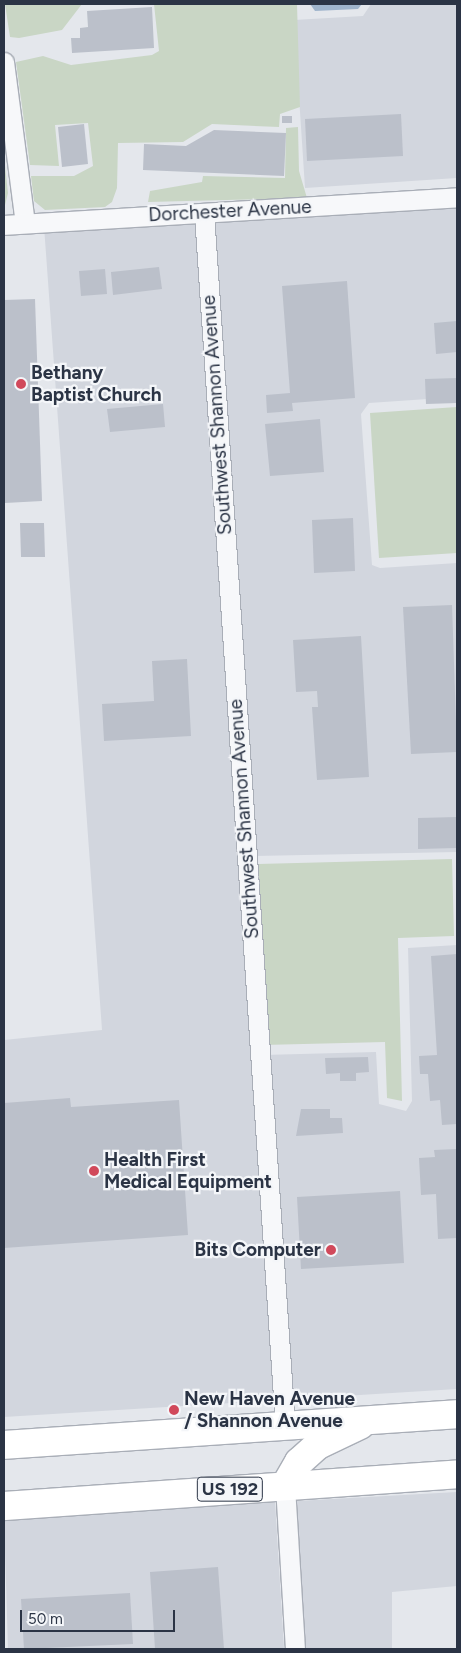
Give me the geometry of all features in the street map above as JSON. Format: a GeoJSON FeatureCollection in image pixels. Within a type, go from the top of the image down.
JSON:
{"type":"FeatureCollection","features":[{"type":"Feature","properties":{"kind":"main road"},"geometry":{"type":"LineString","coordinates":[[4,1445],[457,1414]]}},
{"type":"Feature","properties":{"kind":"main road"},"geometry":{"type":"LineString","coordinates":[[285,1486],[298,1462],[318,1445],[370,1419]]}},
{"type":"Feature","properties":{"kind":"main road","name":"US 192"},"geometry":{"type":"LineString","coordinates":[[4,1506],[457,1474]]}},
{"type":"Feature","properties":{"kind":"street"},"geometry":{"type":"LineString","coordinates":[[4,62],[25,224]]}},
{"type":"Feature","properties":{"kind":"street","name":"Dorchester Avenue"},"geometry":{"type":"LineString","coordinates":[[4,225],[457,197]]}},
{"type":"Feature","properties":{"kind":"street","name":"Southwest Shannon Avenue"},"geometry":{"type":"LineString","coordinates":[[204,213],[285,1425]]}},
{"type":"Feature","properties":{"kind":"street"},"geometry":{"type":"LineString","coordinates":[[285,1486],[294,1649]]}},
{"type":"Feature","properties":{"kind":"shaded area"},"geometry":{"type":"Polygon","coordinates":[[[371,4],[457,4],[457,178],[305,188],[294,20],[363,16],[371,4]]]}},
{"type":"Feature","properties":{"kind":"shaded area"},"geometry":{"type":"Polygon","coordinates":[[[457,188],[457,397],[369,403],[361,414],[372,565],[380,568],[457,563],[457,852],[252,856],[263,1055],[376,1052],[379,1104],[406,1111],[412,1101],[408,948],[457,945],[457,1389],[4,1417],[4,1040],[102,1030],[44,226],[457,188]]]}},
{"type":"Feature","properties":{"kind":"shaded area"},"geometry":{"type":"Polygon","coordinates":[[[457,1492],[457,1586],[392,1592],[392,1649],[305,1649],[297,1501],[457,1492]]]}},
{"type":"Feature","properties":{"kind":"shaded area"},"geometry":{"type":"Polygon","coordinates":[[[275,1502],[284,1649],[8,1649],[4,1518],[275,1502]]]}},
{"type":"Feature","properties":{"kind":"green space"},"geometry":{"type":"Polygon","coordinates":[[[5,4],[82,4],[62,30],[19,38],[10,37],[5,4]]]}},
{"type":"Feature","properties":{"kind":"green space"},"geometry":{"type":"Polygon","coordinates":[[[154,4],[297,4],[300,107],[280,114],[279,127],[212,124],[183,142],[118,143],[117,188],[112,202],[105,207],[45,210],[34,201],[31,176],[74,176],[93,166],[88,123],[55,125],[59,166],[30,165],[16,62],[43,56],[71,65],[152,55],[159,51],[154,4]]]}},
{"type":"Feature","properties":{"kind":"green space"},"geometry":{"type":"Polygon","coordinates":[[[298,127],[299,171],[307,198],[148,202],[150,191],[202,182],[203,176],[285,178],[286,128],[298,127]]]}},
{"type":"Feature","properties":{"kind":"green space"},"geometry":{"type":"Polygon","coordinates":[[[4,157],[8,193],[4,209],[4,157]]]}},
{"type":"Feature","properties":{"kind":"green space"},"geometry":{"type":"Polygon","coordinates":[[[457,407],[457,553],[379,558],[370,413],[457,407]]]}},
{"type":"Feature","properties":{"kind":"green space"},"geometry":{"type":"Polygon","coordinates":[[[452,859],[454,936],[398,938],[402,1101],[387,1098],[385,1042],[263,1045],[258,864],[452,859]]]}},
{"type":"Feature","properties":{"kind":"water"},"geometry":{"type":"Polygon","coordinates":[[[310,4],[362,4],[358,9],[315,11],[310,4]]]}},
{"type":"Feature","properties":{"kind":"building"},"geometry":{"type":"Polygon","coordinates":[[[152,7],[154,48],[72,53],[71,38],[80,38],[80,28],[88,27],[87,11],[152,7]]]}},
{"type":"Feature","properties":{"kind":"building"},"geometry":{"type":"Polygon","coordinates":[[[401,114],[403,156],[307,161],[305,119],[401,114]]]}},
{"type":"Feature","properties":{"kind":"building"},"geometry":{"type":"Polygon","coordinates":[[[282,116],[292,116],[292,123],[282,123],[282,116]]]}},
{"type":"Feature","properties":{"kind":"building"},"geometry":{"type":"Polygon","coordinates":[[[84,124],[88,164],[62,167],[58,127],[84,124]]]}},
{"type":"Feature","properties":{"kind":"building"},"geometry":{"type":"Polygon","coordinates":[[[214,130],[286,133],[284,176],[143,170],[144,144],[186,146],[214,130]]]}},
{"type":"Feature","properties":{"kind":"building"},"geometry":{"type":"Polygon","coordinates":[[[159,267],[162,289],[113,295],[111,272],[159,267]]]}},
{"type":"Feature","properties":{"kind":"building"},"geometry":{"type":"Polygon","coordinates":[[[105,269],[107,294],[81,296],[79,271],[105,269]]]}},
{"type":"Feature","properties":{"kind":"building"},"geometry":{"type":"Polygon","coordinates":[[[347,281],[355,398],[292,403],[293,411],[267,413],[266,395],[290,393],[282,286],[347,281]]]}},
{"type":"Feature","properties":{"kind":"building","name":"Bethany Baptist Church"},"geometry":{"type":"Polygon","coordinates":[[[35,299],[42,501],[5,503],[4,300],[35,299]]]}},
{"type":"Feature","properties":{"kind":"building"},"geometry":{"type":"Polygon","coordinates":[[[457,321],[457,352],[436,354],[434,323],[457,321]]]}},
{"type":"Feature","properties":{"kind":"building"},"geometry":{"type":"Polygon","coordinates":[[[457,378],[457,403],[426,404],[425,379],[457,378]]]}},
{"type":"Feature","properties":{"kind":"building"},"geometry":{"type":"Polygon","coordinates":[[[163,404],[165,427],[110,432],[107,409],[163,404]]]}},
{"type":"Feature","properties":{"kind":"building"},"geometry":{"type":"Polygon","coordinates":[[[320,419],[324,472],[270,476],[265,424],[320,419]]]}},
{"type":"Feature","properties":{"kind":"building"},"geometry":{"type":"Polygon","coordinates":[[[353,518],[355,571],[314,573],[312,520],[353,518]]]}},
{"type":"Feature","properties":{"kind":"building"},"geometry":{"type":"Polygon","coordinates":[[[20,523],[44,523],[45,557],[21,557],[20,523]]]}},
{"type":"Feature","properties":{"kind":"building"},"geometry":{"type":"Polygon","coordinates":[[[452,605],[457,752],[411,754],[403,607],[452,605]]]}},
{"type":"Feature","properties":{"kind":"building"},"geometry":{"type":"Polygon","coordinates":[[[361,636],[369,777],[317,780],[312,707],[318,707],[317,691],[296,692],[293,640],[361,636]]]}},
{"type":"Feature","properties":{"kind":"building"},"geometry":{"type":"Polygon","coordinates":[[[187,659],[191,736],[104,741],[102,704],[154,701],[152,661],[187,659]]]}},
{"type":"Feature","properties":{"kind":"building"},"geometry":{"type":"Polygon","coordinates":[[[457,817],[457,848],[418,849],[418,818],[457,817]]]}},
{"type":"Feature","properties":{"kind":"building"},"geometry":{"type":"Polygon","coordinates":[[[457,954],[457,1124],[442,1125],[440,1100],[430,1101],[428,1074],[420,1074],[419,1056],[437,1055],[431,956],[457,954]]]}},
{"type":"Feature","properties":{"kind":"building"},"geometry":{"type":"Polygon","coordinates":[[[368,1057],[369,1072],[356,1073],[356,1081],[340,1081],[340,1073],[326,1074],[325,1058],[368,1057]]]}},
{"type":"Feature","properties":{"kind":"building","name":"Health First Medical Equipment"},"geometry":{"type":"Polygon","coordinates":[[[70,1098],[71,1107],[179,1100],[188,1235],[4,1248],[4,1103],[70,1098]]]}},
{"type":"Feature","properties":{"kind":"building"},"geometry":{"type":"Polygon","coordinates":[[[301,1109],[330,1109],[330,1118],[342,1118],[343,1133],[296,1136],[301,1109]]]}},
{"type":"Feature","properties":{"kind":"building"},"geometry":{"type":"Polygon","coordinates":[[[457,1149],[457,1238],[438,1239],[436,1194],[421,1195],[419,1158],[435,1157],[434,1150],[457,1149]]]}},
{"type":"Feature","properties":{"kind":"building"},"geometry":{"type":"Polygon","coordinates":[[[400,1191],[404,1263],[301,1269],[297,1197],[400,1191]]]}},
{"type":"Feature","properties":{"kind":"building"},"geometry":{"type":"Polygon","coordinates":[[[218,1567],[224,1649],[155,1649],[150,1572],[218,1567]]]}},
{"type":"Feature","properties":{"kind":"building"},"geometry":{"type":"Polygon","coordinates":[[[130,1593],[133,1644],[24,1649],[21,1599],[130,1593]]]}},
{"type":"Feature","properties":{"kind":"place","name":"Bethany Baptist Church"},"geometry":{"type":"Point","coordinates":[21,384]}},
{"type":"Feature","properties":{"kind":"place","name":"Health First Medical Equipment"},"geometry":{"type":"Point","coordinates":[94,1171]}},
{"type":"Feature","properties":{"kind":"place","name":"Bits Computer"},"geometry":{"type":"Point","coordinates":[331,1250]}},
{"type":"Feature","properties":{"kind":"place","name":"New Haven Avenue / Shannon Avenue"},"geometry":{"type":"Point","coordinates":[174,1410]}}]}
